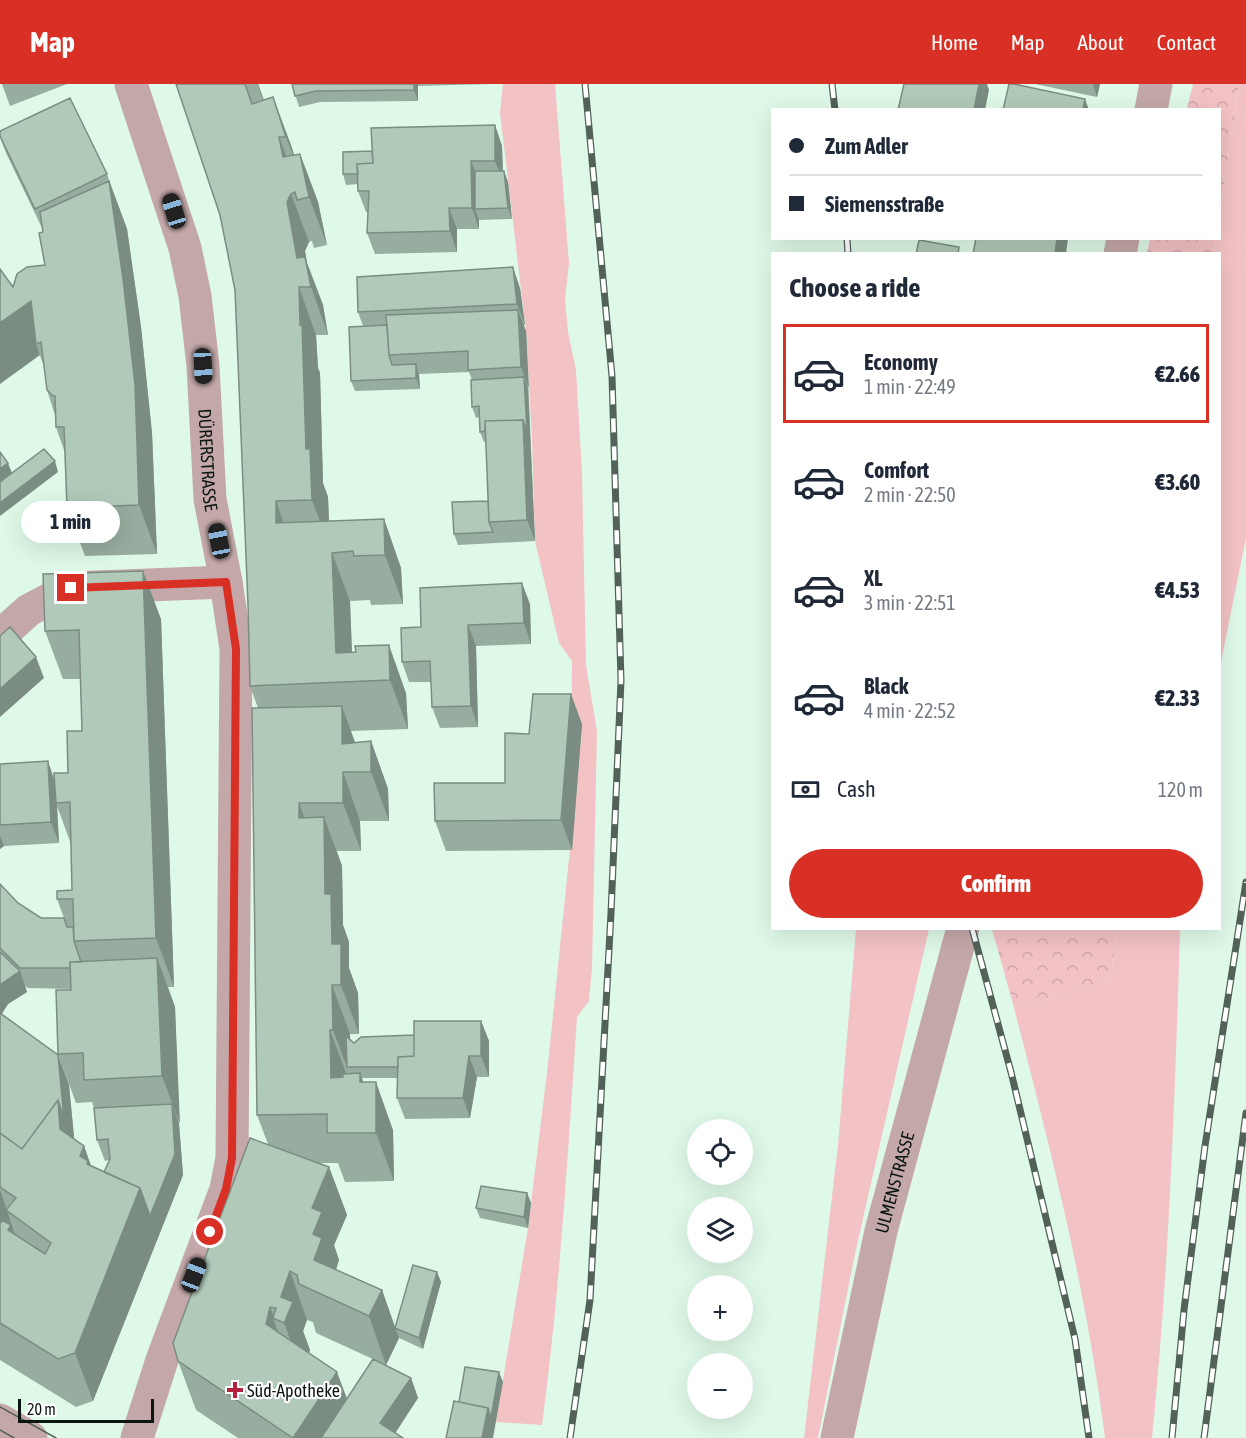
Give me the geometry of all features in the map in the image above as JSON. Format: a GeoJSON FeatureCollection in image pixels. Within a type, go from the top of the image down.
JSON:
{"type":"FeatureCollection","features":[{"type":"Feature","properties":{"kind":"street","name":"DÜRERSTRASSE"},"geometry":{"type":"LineString","coordinates":[[131,84],[168,192],[187,258],[195,296],[203,366],[210,499],[236,649],[232,1158],[226,1189],[162,1360],[137,1438]]}},
{"type":"Feature","properties":{"kind":"street"},"geometry":{"type":"LineString","coordinates":[[1151,108],[1156,84]]}},
{"type":"Feature","properties":{"kind":"street"},"geometry":{"type":"LineString","coordinates":[[0,636],[29,610],[71,588],[226,582]]}},
{"type":"Feature","properties":{"kind":"street","name":"ULMENSTRASSE"},"geometry":{"type":"LineString","coordinates":[[837,1438],[881,1231],[962,930]]}},
{"type":"Feature","properties":{"kind":"street"},"geometry":{"type":"LineString","coordinates":[[0,1420],[32,1438]]}},
{"type":"Feature","properties":{"kind":"green space"},"geometry":{"type":"Polygon","coordinates":[[[503,84],[555,84],[569,263],[565,299],[568,332],[576,370],[582,473],[586,665],[597,731],[592,968],[589,1001],[577,1017],[559,1272],[542,1425],[496,1422],[528,1228],[548,1064],[570,849],[572,661],[559,643],[535,541],[526,331],[500,113],[503,84]]]}},
{"type":"Feature","properties":{"kind":"green space"},"geometry":{"type":"Polygon","coordinates":[[[1193,84],[1239,84],[1221,206],[1221,108],[1187,108],[1193,84]]]}},
{"type":"Feature","properties":{"kind":"green space"},"geometry":{"type":"Polygon","coordinates":[[[1239,84],[1246,84],[1246,538],[1221,662],[1221,252],[1213,252],[1216,240],[1221,240],[1221,206],[1239,84]]]}},
{"type":"Feature","properties":{"kind":"green space"},"geometry":{"type":"Polygon","coordinates":[[[1150,240],[1216,240],[1213,252],[1147,252],[1150,240]]]}},
{"type":"Feature","properties":{"kind":"green space"},"geometry":{"type":"Polygon","coordinates":[[[856,930],[929,930],[856,1249],[818,1438],[804,1438],[838,1145],[856,930]]]}},
{"type":"Feature","properties":{"kind":"green space"},"geometry":{"type":"Polygon","coordinates":[[[992,930],[1117,930],[1111,981],[1014,1008],[992,930]]]}},
{"type":"Feature","properties":{"kind":"green space"},"geometry":{"type":"Polygon","coordinates":[[[1117,930],[1180,930],[1167,1247],[1152,1438],[1105,1438],[1078,1276],[1014,1008],[1111,981],[1117,930]]]}},
{"type":"Feature","properties":{"kind":"building"},"geometry":{"type":"Polygon","coordinates":[[[176,84],[245,84],[252,104],[273,97],[286,137],[279,137],[283,157],[300,154],[309,197],[297,200],[295,192],[291,194],[287,202],[297,258],[305,257],[311,287],[299,287],[306,449],[310,449],[312,500],[276,501],[276,523],[384,519],[385,555],[354,556],[353,551],[332,553],[336,653],[356,652],[355,646],[389,645],[390,680],[250,686],[235,290],[220,215],[176,84]]]}},
{"type":"Feature","properties":{"kind":"building"},"geometry":{"type":"Polygon","coordinates":[[[292,84],[414,84],[414,90],[316,91],[295,96],[292,84]]]}},
{"type":"Feature","properties":{"kind":"building"},"geometry":{"type":"Polygon","coordinates":[[[904,84],[979,84],[974,108],[898,108],[904,84]]]}},
{"type":"Feature","properties":{"kind":"building"},"geometry":{"type":"Polygon","coordinates":[[[1009,84],[1085,99],[1083,108],[1003,108],[1009,84]]]}},
{"type":"Feature","properties":{"kind":"building"},"geometry":{"type":"Polygon","coordinates":[[[70,98],[107,174],[35,209],[0,136],[0,131],[70,98]]]}},
{"type":"Feature","properties":{"kind":"building"},"geometry":{"type":"Polygon","coordinates":[[[495,125],[495,161],[471,161],[472,208],[449,208],[450,231],[367,233],[369,191],[358,191],[357,164],[373,163],[371,128],[495,125]]]}},
{"type":"Feature","properties":{"kind":"building"},"geometry":{"type":"Polygon","coordinates":[[[372,151],[373,163],[357,164],[358,174],[343,174],[343,152],[372,151]]]}},
{"type":"Feature","properties":{"kind":"building"},"geometry":{"type":"Polygon","coordinates":[[[475,171],[504,171],[508,208],[475,209],[475,171]]]}},
{"type":"Feature","properties":{"kind":"building"},"geometry":{"type":"Polygon","coordinates":[[[109,181],[135,385],[139,505],[67,508],[64,427],[56,427],[55,396],[47,390],[41,342],[36,344],[31,301],[0,323],[0,269],[13,287],[17,274],[27,267],[45,265],[39,233],[43,232],[40,212],[109,181]]]}},
{"type":"Feature","properties":{"kind":"building"},"geometry":{"type":"Polygon","coordinates":[[[919,240],[959,247],[958,252],[916,252],[919,240]]]}},
{"type":"Feature","properties":{"kind":"building"},"geometry":{"type":"Polygon","coordinates":[[[976,240],[1057,240],[1055,252],[973,252],[976,240]]]}},
{"type":"Feature","properties":{"kind":"building"},"geometry":{"type":"Polygon","coordinates":[[[513,267],[517,304],[358,312],[357,277],[513,267]]]}},
{"type":"Feature","properties":{"kind":"building"},"geometry":{"type":"Polygon","coordinates":[[[518,310],[521,367],[468,370],[468,351],[389,355],[386,315],[518,310]]]}},
{"type":"Feature","properties":{"kind":"building"},"geometry":{"type":"Polygon","coordinates":[[[387,325],[392,365],[416,364],[416,378],[351,381],[349,327],[387,325]]]}},
{"type":"Feature","properties":{"kind":"building"},"geometry":{"type":"Polygon","coordinates":[[[524,377],[527,430],[523,420],[485,421],[485,431],[480,432],[479,406],[472,407],[471,380],[524,377]]]}},
{"type":"Feature","properties":{"kind":"building"},"geometry":{"type":"Polygon","coordinates":[[[523,420],[527,520],[489,522],[485,421],[523,420]]]}},
{"type":"Feature","properties":{"kind":"building"},"geometry":{"type":"Polygon","coordinates":[[[44,449],[55,461],[0,503],[0,482],[44,449]]]}},
{"type":"Feature","properties":{"kind":"building"},"geometry":{"type":"Polygon","coordinates":[[[0,452],[8,463],[0,469],[0,452]]]}},
{"type":"Feature","properties":{"kind":"building"},"geometry":{"type":"Polygon","coordinates":[[[488,501],[489,522],[493,532],[454,534],[452,502],[488,501]]]}},
{"type":"Feature","properties":{"kind":"building"},"geometry":{"type":"Polygon","coordinates":[[[143,571],[156,938],[74,941],[73,899],[57,899],[57,891],[72,890],[70,802],[56,803],[54,773],[68,773],[67,731],[82,731],[79,630],[45,631],[43,574],[143,571]]]}},
{"type":"Feature","properties":{"kind":"building"},"geometry":{"type":"Polygon","coordinates":[[[522,583],[524,623],[468,625],[471,706],[432,707],[430,661],[402,662],[401,628],[421,627],[420,588],[522,583]]]}},
{"type":"Feature","properties":{"kind":"building"},"geometry":{"type":"Polygon","coordinates":[[[10,627],[36,657],[0,689],[0,636],[10,627]]]}},
{"type":"Feature","properties":{"kind":"building"},"geometry":{"type":"Polygon","coordinates":[[[533,694],[571,694],[561,820],[435,821],[434,783],[505,783],[505,733],[529,734],[533,694]]]}},
{"type":"Feature","properties":{"kind":"building"},"geometry":{"type":"Polygon","coordinates":[[[342,706],[342,744],[371,741],[371,772],[343,772],[343,803],[299,803],[299,818],[324,817],[325,894],[331,894],[332,944],[341,944],[341,985],[332,985],[331,1078],[343,1077],[343,1074],[360,1073],[360,1082],[376,1082],[376,1133],[327,1133],[327,1114],[257,1115],[252,708],[342,706]]]}},
{"type":"Feature","properties":{"kind":"building"},"geometry":{"type":"Polygon","coordinates":[[[48,761],[51,822],[0,825],[0,764],[48,761]]]}},
{"type":"Feature","properties":{"kind":"building"},"geometry":{"type":"Polygon","coordinates":[[[0,884],[18,903],[41,918],[64,918],[67,927],[73,927],[74,941],[81,962],[70,962],[70,968],[20,968],[0,948],[0,884]]]}},
{"type":"Feature","properties":{"kind":"building"},"geometry":{"type":"Polygon","coordinates":[[[0,952],[20,971],[0,985],[0,952]]]}},
{"type":"Feature","properties":{"kind":"building"},"geometry":{"type":"Polygon","coordinates":[[[157,958],[162,1076],[84,1080],[83,1053],[58,1054],[56,990],[71,990],[70,962],[157,958]]]}},
{"type":"Feature","properties":{"kind":"building"},"geometry":{"type":"Polygon","coordinates":[[[0,1013],[58,1055],[64,1118],[58,1100],[22,1149],[0,1133],[0,1013]]]}},
{"type":"Feature","properties":{"kind":"building"},"geometry":{"type":"Polygon","coordinates":[[[414,1021],[481,1021],[481,1056],[469,1056],[463,1098],[397,1098],[398,1057],[414,1056],[414,1021]]]}},
{"type":"Feature","properties":{"kind":"building"},"geometry":{"type":"Polygon","coordinates":[[[414,1035],[414,1056],[398,1057],[398,1067],[347,1067],[346,1036],[354,1043],[361,1037],[414,1035]]]}},
{"type":"Feature","properties":{"kind":"building"},"geometry":{"type":"Polygon","coordinates":[[[58,1100],[60,1129],[84,1146],[80,1156],[88,1161],[87,1164],[140,1188],[75,1353],[58,1359],[0,1323],[0,1224],[2,1220],[11,1225],[8,1230],[45,1254],[51,1243],[6,1210],[16,1198],[0,1187],[0,1133],[22,1149],[58,1100]]]}},
{"type":"Feature","properties":{"kind":"building"},"geometry":{"type":"Polygon","coordinates":[[[172,1104],[175,1154],[150,1216],[140,1188],[104,1172],[110,1159],[108,1139],[97,1140],[94,1108],[172,1104]]]}},
{"type":"Feature","properties":{"kind":"building"},"geometry":{"type":"Polygon","coordinates":[[[250,1138],[329,1167],[312,1208],[322,1212],[313,1234],[322,1238],[314,1260],[382,1290],[369,1316],[299,1284],[297,1275],[290,1271],[281,1297],[293,1302],[284,1323],[273,1318],[276,1308],[270,1307],[266,1324],[337,1372],[293,1438],[178,1361],[173,1343],[250,1138]]]}},
{"type":"Feature","properties":{"kind":"building"},"geometry":{"type":"Polygon","coordinates":[[[481,1186],[527,1193],[524,1217],[476,1208],[481,1186]]]}},
{"type":"Feature","properties":{"kind":"building"},"geometry":{"type":"Polygon","coordinates":[[[413,1265],[437,1272],[419,1338],[395,1328],[413,1265]]]}},
{"type":"Feature","properties":{"kind":"building"},"geometry":{"type":"Polygon","coordinates":[[[373,1359],[411,1378],[380,1423],[403,1438],[321,1438],[373,1359]]]}},
{"type":"Feature","properties":{"kind":"building"},"geometry":{"type":"Polygon","coordinates":[[[465,1367],[499,1372],[491,1418],[488,1408],[459,1402],[465,1367]]]}},
{"type":"Feature","properties":{"kind":"building"},"geometry":{"type":"Polygon","coordinates":[[[454,1401],[488,1408],[482,1438],[446,1438],[454,1401]]]}},
{"type":"Feature","properties":{"kind":"tram line"},"geometry":{"type":"LineString","coordinates":[[0,1407],[56,1438]]}},
{"type":"Feature","properties":{"kind":"tram line"},"geometry":{"type":"LineString","coordinates":[[0,1430],[14,1438]]}},
{"type":"Feature","properties":{"kind":"railway"},"geometry":{"type":"LineString","coordinates":[[570,1438],[590,1300],[621,680],[612,376],[585,84]]}},
{"type":"Feature","properties":{"kind":"railway"},"geometry":{"type":"LineString","coordinates":[[832,84],[835,108]]}},
{"type":"Feature","properties":{"kind":"railway"},"geometry":{"type":"LineString","coordinates":[[847,240],[848,252]]}},
{"type":"Feature","properties":{"kind":"railway"},"geometry":{"type":"LineString","coordinates":[[1172,1438],[1184,1310],[1205,1146],[1246,882]]}},
{"type":"Feature","properties":{"kind":"railway"},"geometry":{"type":"LineString","coordinates":[[973,930],[1011,1072],[1075,1339],[1089,1438]]}},
{"type":"Feature","properties":{"kind":"railway"},"geometry":{"type":"LineString","coordinates":[[1204,1438],[1246,1113]]}},
{"type":"Feature","properties":{"kind":"place","name":"Süd-Apotheke"},"geometry":{"type":"Point","coordinates":[235,1390]}},
{"type":"Feature","properties":{"kind":"route"},"geometry":{"type":"LineString","coordinates":[[71,588],[226,582],[236,649],[232,1158],[226,1189],[210,1232]]}}]}
